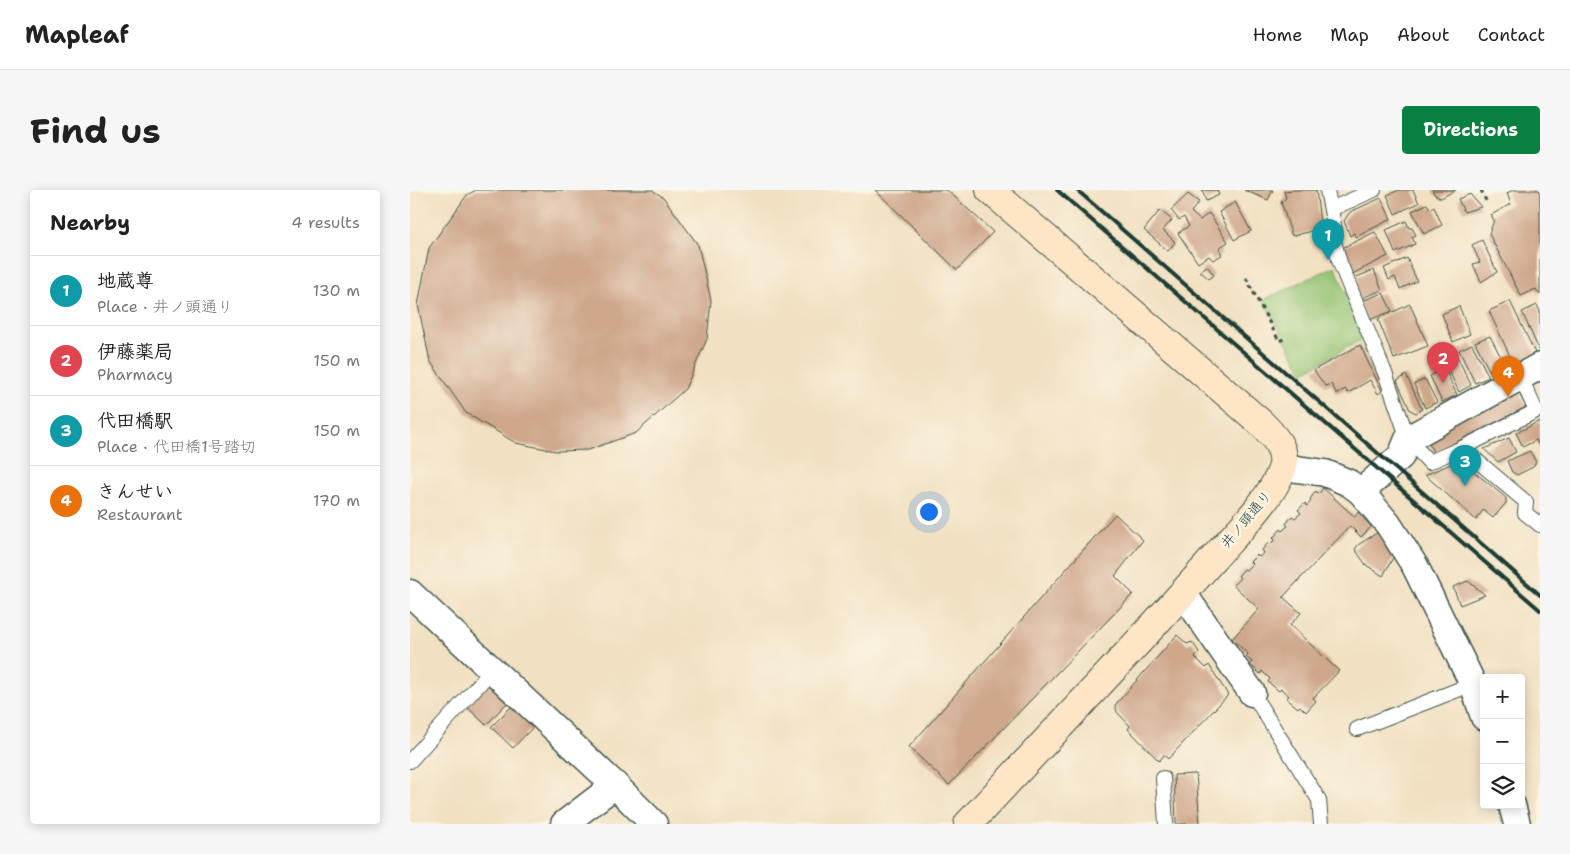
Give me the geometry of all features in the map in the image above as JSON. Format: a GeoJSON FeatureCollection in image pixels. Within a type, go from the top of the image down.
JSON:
{"type":"FeatureCollection","features":[{"type":"Feature","properties":{"kind":"main road"},"geometry":{"type":"LineString","coordinates":[[990,190],[1261,423],[1279,444],[1282,451],[1283,467]]}},
{"type":"Feature","properties":{"kind":"main road","name":"井ノ頭通り"},"geometry":{"type":"LineString","coordinates":[[968,824],[1183,593],[1260,506],[1283,467]]}},
{"type":"Feature","properties":{"kind":"street"},"geometry":{"type":"LineString","coordinates":[[1361,492],[1401,456],[1408,439],[1530,371]]}},
{"type":"Feature","properties":{"kind":"street"},"geometry":{"type":"LineString","coordinates":[[1283,467],[1325,473],[1343,480],[1361,492],[1388,524],[1416,566],[1473,684],[1480,705]]}},
{"type":"Feature","properties":{"kind":"street"},"geometry":{"type":"LineString","coordinates":[[1183,593],[1252,693]]}},
{"type":"Feature","properties":{"kind":"street"},"geometry":{"type":"LineString","coordinates":[[410,594],[615,785],[654,824]]}},
{"type":"Feature","properties":{"kind":"street"},"geometry":{"type":"LineString","coordinates":[[564,824],[615,785]]}},
{"type":"Feature","properties":{"kind":"street"},"geometry":{"type":"LineString","coordinates":[[1513,809],[1517,824]]}},
{"type":"Feature","properties":{"kind":"lane"},"geometry":{"type":"LineString","coordinates":[[1327,190],[1335,230],[1333,238],[1340,263],[1385,373],[1408,439],[1429,462],[1462,448],[1536,411],[1530,371]]}},
{"type":"Feature","properties":{"kind":"lane"},"geometry":{"type":"LineString","coordinates":[[1332,209],[1374,190]]}},
{"type":"Feature","properties":{"kind":"lane"},"geometry":{"type":"LineString","coordinates":[[1462,448],[1526,502],[1526,513],[1540,524]]}},
{"type":"Feature","properties":{"kind":"lane"},"geometry":{"type":"LineString","coordinates":[[410,761],[492,670]]}},
{"type":"Feature","properties":{"kind":"lane"},"geometry":{"type":"LineString","coordinates":[[1357,729],[1473,684]]}},
{"type":"Feature","properties":{"kind":"lane"},"geometry":{"type":"LineString","coordinates":[[1252,693],[1320,800],[1321,824]]}},
{"type":"Feature","properties":{"kind":"lane"},"geometry":{"type":"LineString","coordinates":[[1163,778],[1166,824]]}},
{"type":"Feature","properties":{"kind":"path"},"geometry":{"type":"LineString","coordinates":[[1482,190],[1488,203]]}},
{"type":"Feature","properties":{"kind":"path"},"geometry":{"type":"LineString","coordinates":[[1246,278],[1279,341],[1284,339]]}},
{"type":"Feature","properties":{"kind":"green space"},"geometry":{"type":"Polygon","coordinates":[[[1335,266],[1364,338],[1303,373],[1263,300],[1335,266]]]}},
{"type":"Feature","properties":{"kind":"building"},"geometry":{"type":"Polygon","coordinates":[[[476,190],[652,190],[664,198],[698,245],[711,300],[707,339],[685,389],[636,433],[588,450],[556,451],[516,443],[466,413],[430,361],[418,305],[429,248],[467,195],[476,190]]]}},
{"type":"Feature","properties":{"kind":"building"},"geometry":{"type":"Polygon","coordinates":[[[875,190],[947,190],[993,232],[957,270],[875,190]]]}},
{"type":"Feature","properties":{"kind":"building"},"geometry":{"type":"Polygon","coordinates":[[[1202,190],[1217,190],[1219,195],[1206,201],[1202,190]]]}},
{"type":"Feature","properties":{"kind":"building"},"geometry":{"type":"Polygon","coordinates":[[[1244,190],[1273,190],[1268,200],[1244,190]]]}},
{"type":"Feature","properties":{"kind":"building"},"geometry":{"type":"Polygon","coordinates":[[[1316,190],[1321,229],[1292,236],[1281,202],[1286,198],[1284,191],[1316,190]]]}},
{"type":"Feature","properties":{"kind":"building"},"geometry":{"type":"Polygon","coordinates":[[[1399,190],[1413,190],[1419,203],[1395,214],[1387,195],[1399,190]]]}},
{"type":"Feature","properties":{"kind":"building"},"geometry":{"type":"Polygon","coordinates":[[[1432,190],[1456,190],[1441,198],[1435,195],[1432,190]]]}},
{"type":"Feature","properties":{"kind":"building"},"geometry":{"type":"Polygon","coordinates":[[[1513,190],[1540,190],[1540,295],[1536,289],[1521,296],[1489,234],[1494,220],[1491,215],[1511,204],[1507,193],[1513,190]]]}},
{"type":"Feature","properties":{"kind":"building"},"geometry":{"type":"Polygon","coordinates":[[[1188,194],[1199,202],[1191,212],[1200,220],[1209,213],[1228,242],[1219,248],[1222,255],[1213,260],[1209,256],[1198,263],[1178,233],[1189,226],[1184,217],[1179,220],[1171,210],[1188,194]]]}},
{"type":"Feature","properties":{"kind":"building"},"geometry":{"type":"Polygon","coordinates":[[[1470,194],[1481,207],[1464,212],[1458,199],[1470,194]]]}},
{"type":"Feature","properties":{"kind":"building"},"geometry":{"type":"Polygon","coordinates":[[[1381,198],[1391,219],[1356,237],[1354,233],[1350,236],[1344,221],[1350,212],[1381,198]]]}},
{"type":"Feature","properties":{"kind":"building"},"geometry":{"type":"Polygon","coordinates":[[[1235,202],[1251,231],[1234,240],[1219,212],[1235,202]]]}},
{"type":"Feature","properties":{"kind":"building"},"geometry":{"type":"Polygon","coordinates":[[[1427,204],[1430,209],[1434,207],[1442,225],[1424,234],[1412,211],[1427,204]]]}},
{"type":"Feature","properties":{"kind":"building"},"geometry":{"type":"Polygon","coordinates":[[[1160,210],[1172,220],[1163,230],[1175,242],[1168,251],[1144,230],[1160,210]]]}},
{"type":"Feature","properties":{"kind":"building"},"geometry":{"type":"Polygon","coordinates":[[[1406,221],[1409,228],[1412,228],[1416,235],[1412,237],[1415,244],[1395,253],[1386,230],[1406,221]]]}},
{"type":"Feature","properties":{"kind":"building"},"geometry":{"type":"Polygon","coordinates":[[[1375,232],[1388,256],[1350,275],[1340,249],[1375,232]]]}},
{"type":"Feature","properties":{"kind":"building"},"geometry":{"type":"Polygon","coordinates":[[[1482,240],[1497,272],[1481,282],[1473,264],[1480,262],[1472,245],[1482,240]]]}},
{"type":"Feature","properties":{"kind":"building"},"geometry":{"type":"Polygon","coordinates":[[[1407,258],[1417,281],[1400,289],[1395,277],[1389,280],[1384,268],[1407,258]]]}},
{"type":"Feature","properties":{"kind":"building"},"geometry":{"type":"Polygon","coordinates":[[[1207,266],[1214,275],[1209,279],[1200,271],[1207,266]]]}},
{"type":"Feature","properties":{"kind":"building"},"geometry":{"type":"Polygon","coordinates":[[[1374,270],[1382,290],[1357,300],[1349,280],[1374,270]]]}},
{"type":"Feature","properties":{"kind":"building"},"geometry":{"type":"Polygon","coordinates":[[[1383,293],[1392,311],[1367,321],[1359,302],[1383,293]]]}},
{"type":"Feature","properties":{"kind":"building"},"geometry":{"type":"Polygon","coordinates":[[[1510,301],[1536,355],[1514,365],[1489,311],[1510,301]]]}},
{"type":"Feature","properties":{"kind":"building"},"geometry":{"type":"Polygon","coordinates":[[[1410,304],[1428,346],[1394,359],[1378,319],[1410,304]]]}},
{"type":"Feature","properties":{"kind":"building"},"geometry":{"type":"Polygon","coordinates":[[[1537,305],[1540,311],[1540,352],[1522,312],[1537,305]]]}},
{"type":"Feature","properties":{"kind":"building"},"geometry":{"type":"Polygon","coordinates":[[[1459,306],[1470,334],[1453,342],[1442,314],[1459,306]]]}},
{"type":"Feature","properties":{"kind":"building"},"geometry":{"type":"Polygon","coordinates":[[[1490,336],[1506,367],[1491,374],[1475,342],[1490,336]]]}},
{"type":"Feature","properties":{"kind":"building"},"geometry":{"type":"Polygon","coordinates":[[[1472,344],[1489,377],[1475,383],[1459,350],[1472,344]]]}},
{"type":"Feature","properties":{"kind":"building"},"geometry":{"type":"Polygon","coordinates":[[[1360,345],[1382,391],[1378,394],[1370,380],[1348,393],[1345,389],[1337,394],[1331,384],[1325,386],[1314,370],[1360,345]]]}},
{"type":"Feature","properties":{"kind":"building"},"geometry":{"type":"Polygon","coordinates":[[[1455,352],[1471,385],[1459,392],[1443,359],[1455,352]]]}},
{"type":"Feature","properties":{"kind":"building"},"geometry":{"type":"Polygon","coordinates":[[[1441,361],[1457,395],[1442,402],[1430,376],[1439,371],[1436,363],[1441,361]]]}},
{"type":"Feature","properties":{"kind":"building"},"geometry":{"type":"Polygon","coordinates":[[[1406,375],[1422,409],[1416,413],[1410,410],[1397,381],[1406,375]]]}},
{"type":"Feature","properties":{"kind":"building"},"geometry":{"type":"Polygon","coordinates":[[[1425,379],[1437,402],[1425,408],[1414,384],[1425,379]]]}},
{"type":"Feature","properties":{"kind":"building"},"geometry":{"type":"Polygon","coordinates":[[[1516,387],[1526,407],[1434,453],[1423,433],[1516,387]]]}},
{"type":"Feature","properties":{"kind":"building"},"geometry":{"type":"Polygon","coordinates":[[[1540,421],[1540,448],[1536,440],[1523,447],[1516,433],[1540,421]]]}},
{"type":"Feature","properties":{"kind":"building"},"geometry":{"type":"Polygon","coordinates":[[[1509,438],[1516,452],[1498,462],[1484,449],[1509,438]]]}},
{"type":"Feature","properties":{"kind":"building"},"geometry":{"type":"Polygon","coordinates":[[[1530,451],[1536,462],[1533,467],[1517,475],[1512,472],[1507,461],[1530,451]]]}},
{"type":"Feature","properties":{"kind":"building"},"geometry":{"type":"Polygon","coordinates":[[[1460,460],[1506,498],[1506,503],[1493,518],[1483,510],[1476,520],[1425,475],[1460,460]]]}},
{"type":"Feature","properties":{"kind":"building"},"geometry":{"type":"Polygon","coordinates":[[[1323,488],[1355,517],[1358,512],[1371,527],[1361,537],[1350,526],[1283,597],[1301,613],[1290,625],[1339,671],[1313,698],[1316,701],[1306,712],[1286,698],[1289,696],[1281,689],[1279,691],[1268,682],[1270,679],[1262,671],[1260,674],[1250,664],[1252,662],[1246,657],[1248,654],[1232,639],[1259,609],[1233,585],[1240,578],[1238,576],[1244,569],[1246,570],[1252,564],[1250,562],[1257,555],[1259,557],[1264,553],[1262,550],[1268,543],[1270,544],[1275,540],[1273,538],[1281,529],[1282,531],[1288,526],[1286,524],[1292,516],[1295,518],[1301,513],[1298,510],[1305,503],[1307,506],[1316,491],[1319,494],[1323,488]]]}},
{"type":"Feature","properties":{"kind":"building"},"geometry":{"type":"Polygon","coordinates":[[[1115,514],[1143,540],[1115,576],[1133,594],[949,785],[909,747],[1115,514]]]}},
{"type":"Feature","properties":{"kind":"building"},"geometry":{"type":"Polygon","coordinates":[[[1378,532],[1394,556],[1383,576],[1366,565],[1355,549],[1378,532]]]}},
{"type":"Feature","properties":{"kind":"building"},"geometry":{"type":"Polygon","coordinates":[[[1468,581],[1485,595],[1460,605],[1453,587],[1468,581]]]}},
{"type":"Feature","properties":{"kind":"building"},"geometry":{"type":"Polygon","coordinates":[[[1177,635],[1187,644],[1192,642],[1199,652],[1195,657],[1206,668],[1209,665],[1228,695],[1168,759],[1164,755],[1159,761],[1128,729],[1130,726],[1117,712],[1115,705],[1177,635]]]}},
{"type":"Feature","properties":{"kind":"building"},"geometry":{"type":"Polygon","coordinates":[[[486,682],[507,703],[486,725],[464,704],[486,682]]]}},
{"type":"Feature","properties":{"kind":"building"},"geometry":{"type":"Polygon","coordinates":[[[513,705],[534,726],[513,748],[491,727],[513,705]]]}},
{"type":"Feature","properties":{"kind":"building"},"geometry":{"type":"Polygon","coordinates":[[[1196,774],[1200,824],[1176,824],[1174,775],[1196,774]]]}},
{"type":"Feature","properties":{"kind":"railway"},"geometry":{"type":"LineString","coordinates":[[1057,190],[1540,610]]}},
{"type":"Feature","properties":{"kind":"railway"},"geometry":{"type":"LineString","coordinates":[[1077,190],[1540,595]]}},
{"type":"Feature","properties":{"kind":"place","name":"地蔵尊"},"geometry":{"type":"Point","coordinates":[1328,260]}},
{"type":"Feature","properties":{"kind":"place","name":"伊藤薬局"},"geometry":{"type":"Point","coordinates":[1443,383]}},
{"type":"Feature","properties":{"kind":"place","name":"きんせい"},"geometry":{"type":"Point","coordinates":[1508,397]}},
{"type":"Feature","properties":{"kind":"place","name":"代田橋駅"},"geometry":{"type":"Point","coordinates":[1465,486]}}]}
